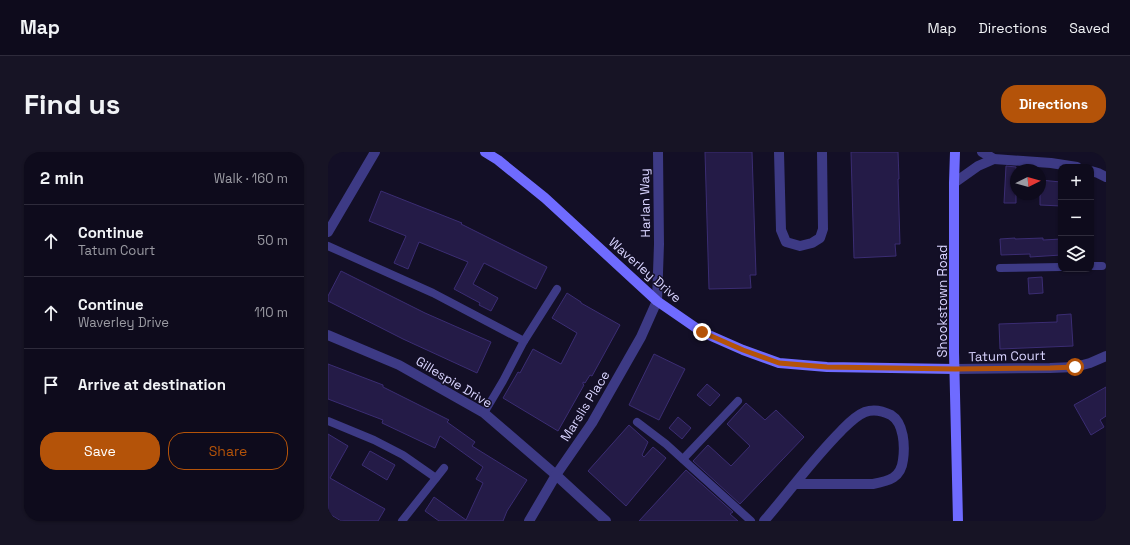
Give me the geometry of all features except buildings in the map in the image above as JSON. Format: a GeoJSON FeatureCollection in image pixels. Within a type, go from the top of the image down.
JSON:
{"type":"FeatureCollection","features":[{"type":"Feature","properties":{"kind":"street"},"geometry":{"type":"LineString","coordinates":[[328,232],[375,152]]}},
{"type":"Feature","properties":{"kind":"street","name":"Waverley Drive"},"geometry":{"type":"LineString","coordinates":[[485,152],[498,160],[545,198],[657,301],[702,332],[743,350],[779,363],[827,367],[955,369]]}},
{"type":"Feature","properties":{"kind":"street","name":"Harlan Way"},"geometry":{"type":"LineString","coordinates":[[657,301],[659,244],[658,152]]}},
{"type":"Feature","properties":{"kind":"street"},"geometry":{"type":"LineString","coordinates":[[779,152],[780,230],[786,242],[800,246],[812,243],[820,238],[823,229],[822,152]]}},
{"type":"Feature","properties":{"kind":"street","name":"Shookstown Road"},"geometry":{"type":"LineString","coordinates":[[955,152],[955,369],[958,521]]}},
{"type":"Feature","properties":{"kind":"street"},"geometry":{"type":"LineString","coordinates":[[982,152],[994,159],[1058,164]]}},
{"type":"Feature","properties":{"kind":"street"},"geometry":{"type":"LineString","coordinates":[[954,183],[978,166],[994,159]]}},
{"type":"Feature","properties":{"kind":"street"},"geometry":{"type":"LineString","coordinates":[[1094,171],[1106,176]]}},
{"type":"Feature","properties":{"kind":"street","name":"Marslis Place"},"geometry":{"type":"LineString","coordinates":[[528,521],[556,475],[596,416],[641,337],[657,301]]}},
{"type":"Feature","properties":{"kind":"street","name":"Gillespie Drive"},"geometry":{"type":"LineString","coordinates":[[328,335],[399,365],[484,413],[556,475],[606,521]]}},
{"type":"Feature","properties":{"kind":"street","name":"Tatum Court"},"geometry":{"type":"LineString","coordinates":[[955,369],[1075,367],[1090,363],[1106,356]]}},
{"type":"Feature","properties":{"kind":"street"},"geometry":{"type":"LineString","coordinates":[[764,521],[829,443],[856,417],[866,411],[878,411],[894,417],[903,436],[905,450],[903,464],[894,478],[885,482],[873,484],[795,484]]}},
{"type":"Feature","properties":{"kind":"lane"},"geometry":{"type":"LineString","coordinates":[[328,246],[433,293],[524,341]]}},
{"type":"Feature","properties":{"kind":"lane"},"geometry":{"type":"LineString","coordinates":[[1094,266],[1102,266]]}},
{"type":"Feature","properties":{"kind":"lane"},"geometry":{"type":"LineString","coordinates":[[1000,268],[1058,267]]}},
{"type":"Feature","properties":{"kind":"lane"},"geometry":{"type":"LineString","coordinates":[[484,413],[504,381],[524,341],[558,289]]}},
{"type":"Feature","properties":{"kind":"lane"},"geometry":{"type":"LineString","coordinates":[[683,459],[738,401]]}},
{"type":"Feature","properties":{"kind":"lane"},"geometry":{"type":"LineString","coordinates":[[328,421],[374,440],[397,452],[436,478]]}},
{"type":"Feature","properties":{"kind":"lane"},"geometry":{"type":"LineString","coordinates":[[637,422],[666,444],[752,521]]}},
{"type":"Feature","properties":{"kind":"lane"},"geometry":{"type":"LineString","coordinates":[[402,521],[444,468]]}},
{"type":"Feature","properties":{"kind":"route"},"geometry":{"type":"LineString","coordinates":[[702,332],[743,350],[779,363],[827,367],[955,369],[1075,367]]}}]}
